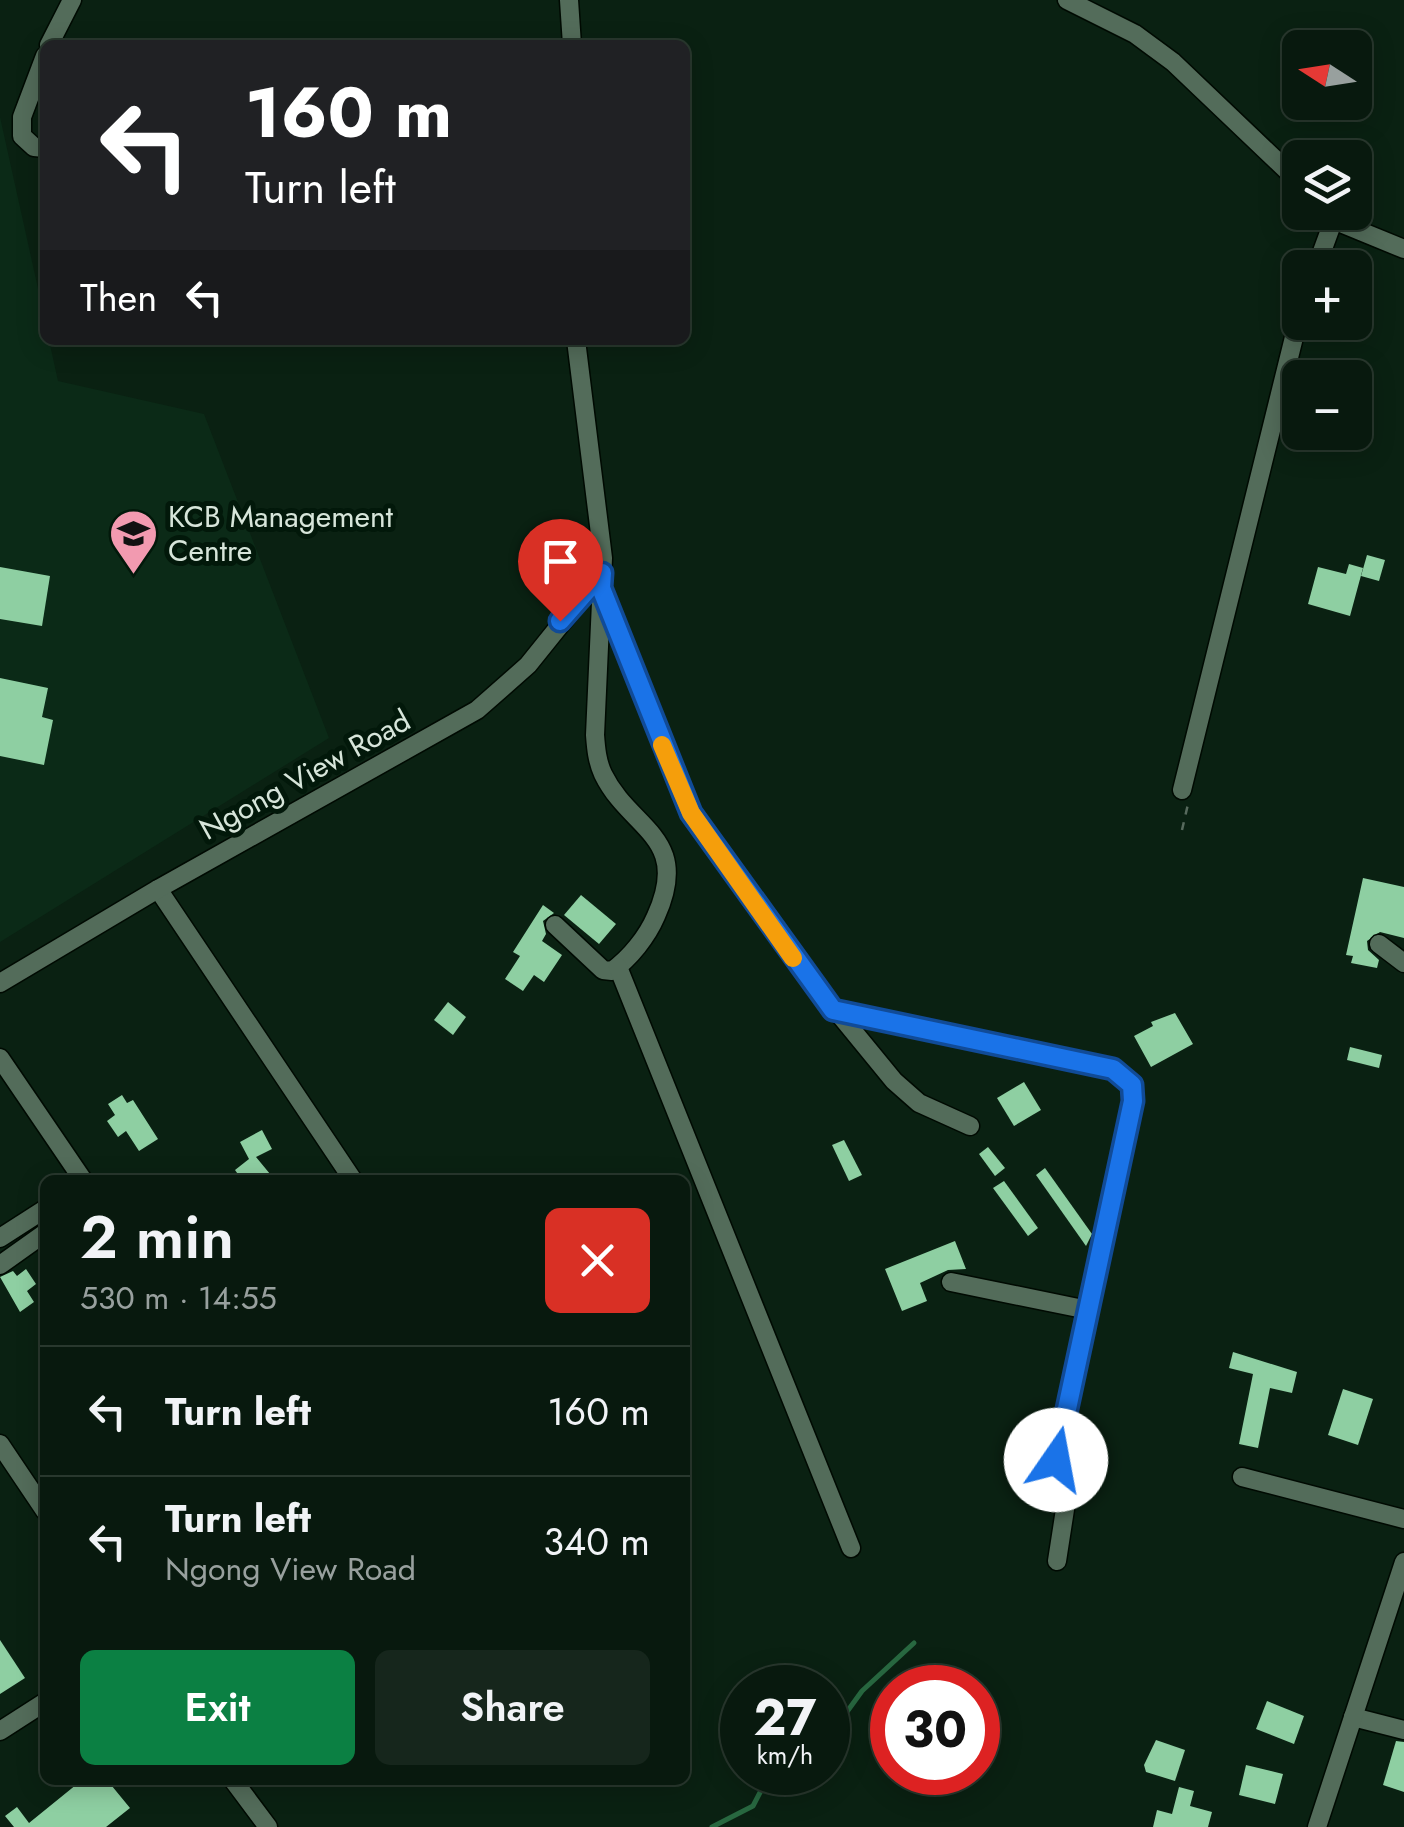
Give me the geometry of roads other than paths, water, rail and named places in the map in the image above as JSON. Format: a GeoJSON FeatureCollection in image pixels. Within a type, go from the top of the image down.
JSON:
{"type":"FeatureCollection","features":[{"type":"Feature","properties":{"kind":"street"},"geometry":{"type":"LineString","coordinates":[[52,40],[72,0]]}},
{"type":"Feature","properties":{"kind":"street"},"geometry":{"type":"LineString","coordinates":[[568,0],[572,40]]}},
{"type":"Feature","properties":{"kind":"street"},"geometry":{"type":"LineString","coordinates":[[1066,0],[1135,34],[1173,62],[1282,165]]}},
{"type":"Feature","properties":{"kind":"street"},"geometry":{"type":"LineString","coordinates":[[40,69],[22,117],[22,136],[40,148]]}},
{"type":"Feature","properties":{"kind":"street"},"geometry":{"type":"LineString","coordinates":[[1358,230],[1404,249]]}},
{"type":"Feature","properties":{"kind":"street"},"geometry":{"type":"LineString","coordinates":[[1182,790],[1293,340]]}},
{"type":"Feature","properties":{"kind":"street"},"geometry":{"type":"LineString","coordinates":[[555,926],[603,970],[618,967],[650,932],[667,870],[652,830],[604,776],[598,760],[595,735],[602,580],[577,345]]}},
{"type":"Feature","properties":{"kind":"street"},"geometry":{"type":"LineString","coordinates":[[602,580],[691,813],[833,1010],[919,1103],[970,1126]]}},
{"type":"Feature","properties":{"kind":"street","name":"Ngong View Road"},"geometry":{"type":"LineString","coordinates":[[0,984],[158,889],[478,710],[528,665],[602,580]]}},
{"type":"Feature","properties":{"kind":"street"},"geometry":{"type":"LineString","coordinates":[[158,889],[351,1175]]}},
{"type":"Feature","properties":{"kind":"street"},"geometry":{"type":"LineString","coordinates":[[1379,944],[1404,963]]}},
{"type":"Feature","properties":{"kind":"street"},"geometry":{"type":"LineString","coordinates":[[618,967],[851,1548]]}},
{"type":"Feature","properties":{"kind":"street"},"geometry":{"type":"LineString","coordinates":[[833,1010],[1113,1069],[1132,1085],[1133,1101],[1056,1460],[1066,1504],[1056,1561]]}},
{"type":"Feature","properties":{"kind":"street"},"geometry":{"type":"LineString","coordinates":[[0,1058],[80,1175]]}},
{"type":"Feature","properties":{"kind":"street"},"geometry":{"type":"LineString","coordinates":[[0,1238],[40,1212]]}},
{"type":"Feature","properties":{"kind":"street"},"geometry":{"type":"LineString","coordinates":[[0,1265],[40,1237]]}},
{"type":"Feature","properties":{"kind":"street"},"geometry":{"type":"LineString","coordinates":[[952,1282],[1088,1310]]}},
{"type":"Feature","properties":{"kind":"street"},"geometry":{"type":"LineString","coordinates":[[0,1444],[40,1504]]}},
{"type":"Feature","properties":{"kind":"street"},"geometry":{"type":"LineString","coordinates":[[1242,1477],[1404,1519]]}},
{"type":"Feature","properties":{"kind":"street"},"geometry":{"type":"LineString","coordinates":[[1318,1827],[1404,1562]]}},
{"type":"Feature","properties":{"kind":"street"},"geometry":{"type":"LineString","coordinates":[[0,1731],[40,1705]]}},
{"type":"Feature","properties":{"kind":"street"},"geometry":{"type":"LineString","coordinates":[[1353,1717],[1404,1730]]}},
{"type":"Feature","properties":{"kind":"street"},"geometry":{"type":"LineString","coordinates":[[237,1785],[268,1827]]}},
{"type":"Feature","properties":{"kind":"waterway"},"geometry":{"type":"LineString","coordinates":[[850,1708],[862,1691],[914,1643]]}},
{"type":"Feature","properties":{"kind":"waterway"},"geometry":{"type":"LineString","coordinates":[[712,1827],[753,1806],[759,1795]]}},
{"type":"Feature","properties":{"kind":"place","name":"KCB Management Centre"},"geometry":{"type":"Point","coordinates":[133,576]}}]}
